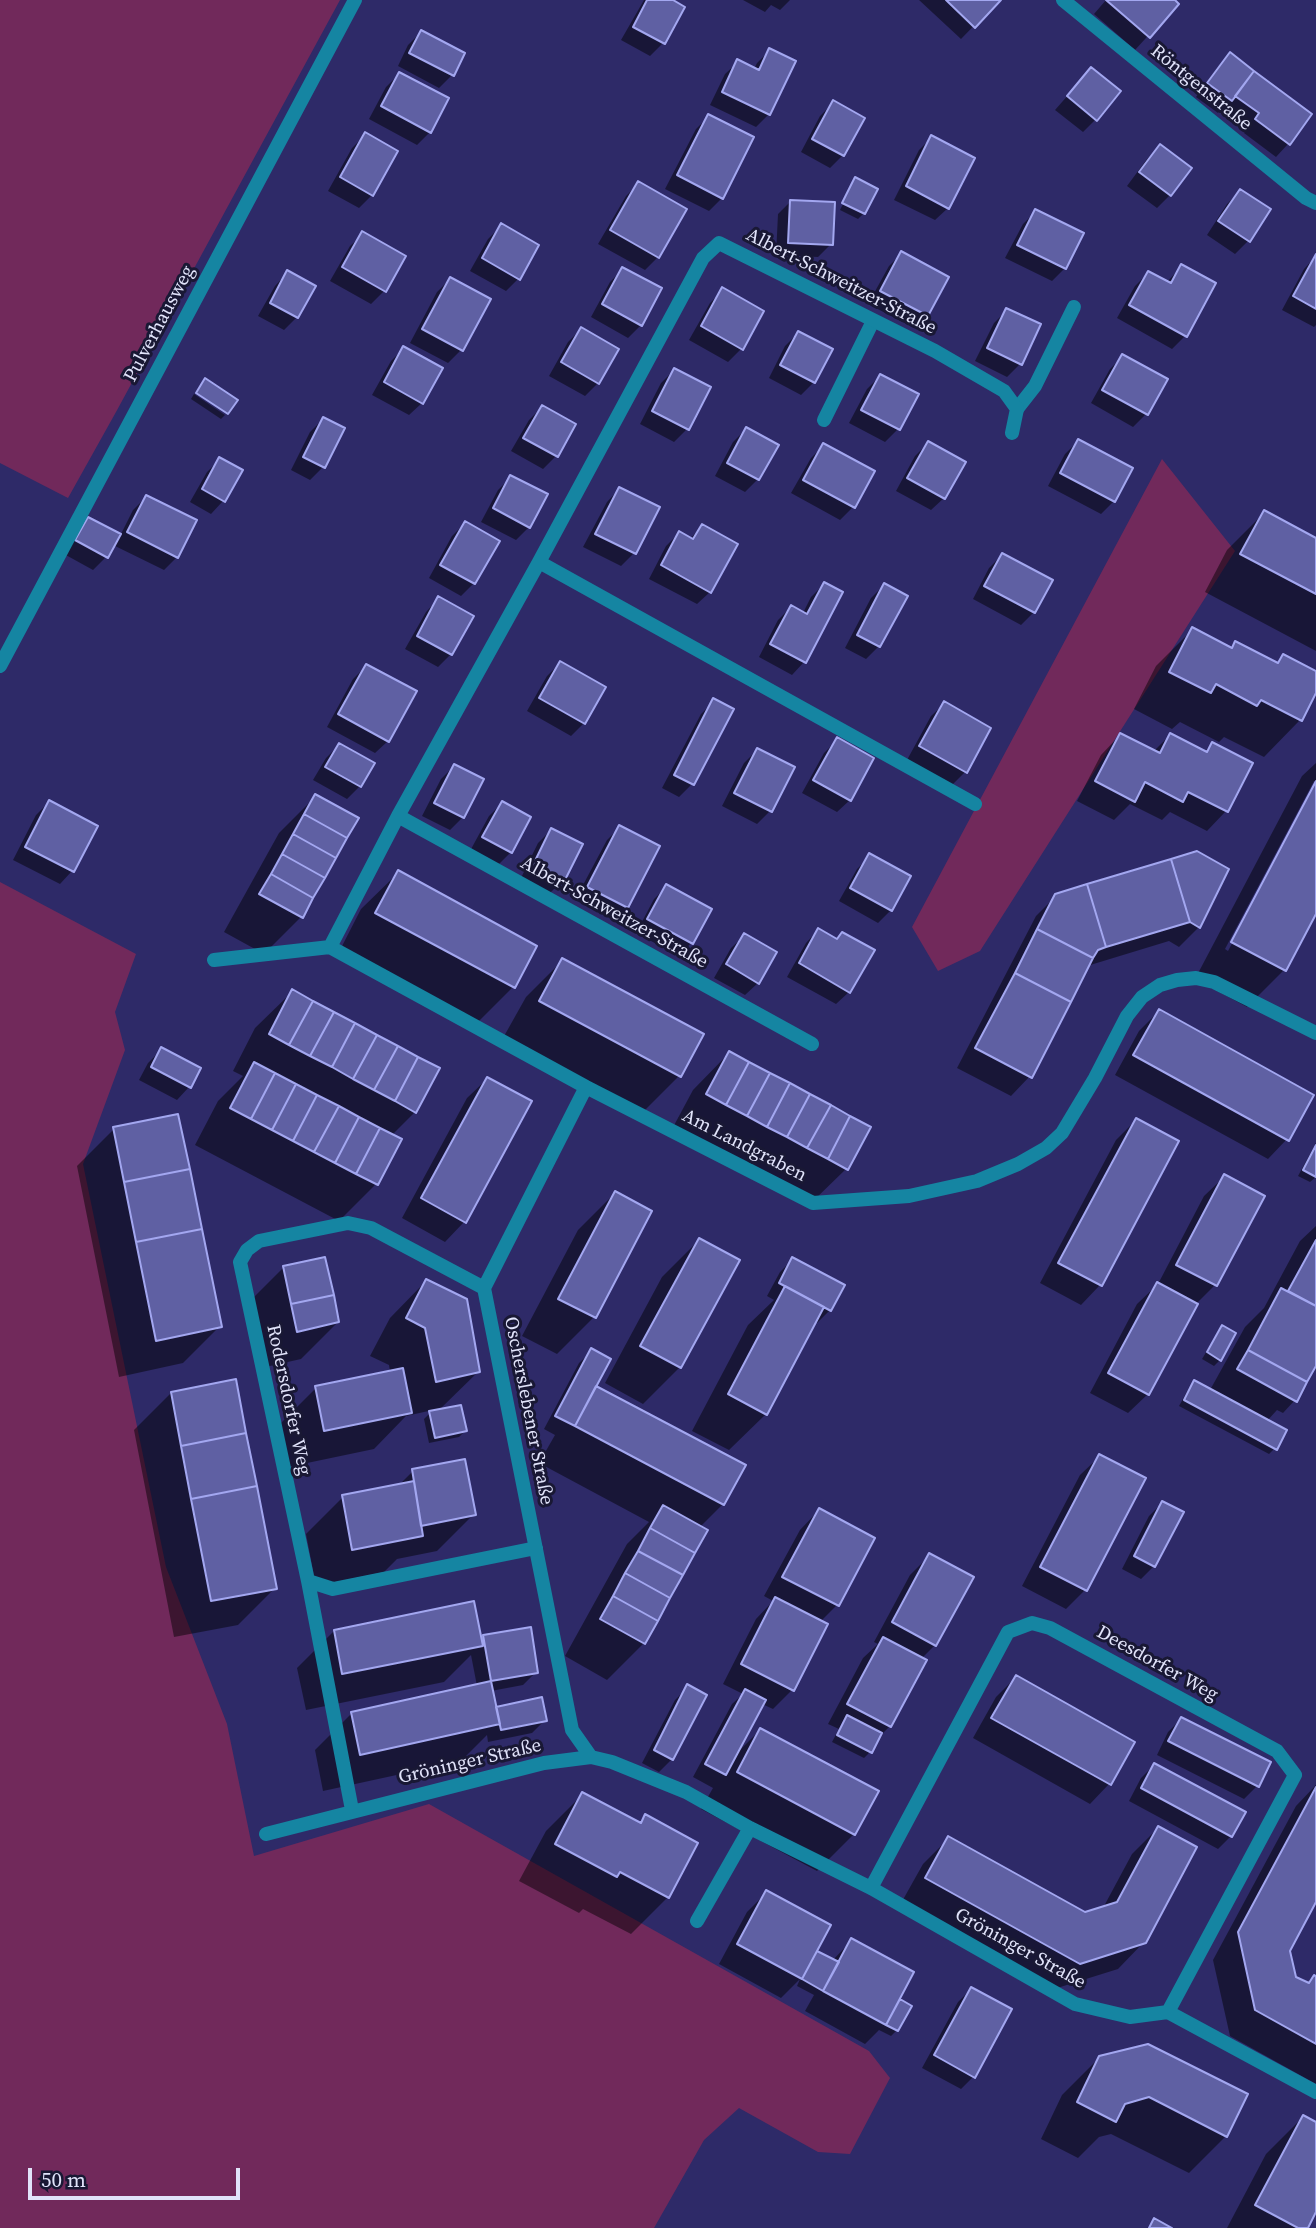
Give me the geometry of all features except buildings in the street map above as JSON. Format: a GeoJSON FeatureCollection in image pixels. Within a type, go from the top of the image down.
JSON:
{"type":"FeatureCollection","features":[{"type":"Feature","properties":{"kind":"street","name":"Pulverhausweg"},"geometry":{"type":"LineString","coordinates":[[0,666],[355,0]]}},
{"type":"Feature","properties":{"kind":"street","name":"Röntgenstraße"},"geometry":{"type":"LineString","coordinates":[[1063,0],[1306,198],[1316,203]]}},
{"type":"Feature","properties":{"kind":"street","name":"Albert-Schweitzer-Straße"},"geometry":{"type":"LineString","coordinates":[[330,947],[398,816],[703,258],[719,243],[935,351],[1004,391],[1017,409]]}},
{"type":"Feature","properties":{"kind":"street"},"geometry":{"type":"LineString","coordinates":[[1012,433],[1017,409],[1035,386],[1074,307]]}},
{"type":"Feature","properties":{"kind":"street"},"geometry":{"type":"LineString","coordinates":[[824,420],[873,321]]}},
{"type":"Feature","properties":{"kind":"street"},"geometry":{"type":"LineString","coordinates":[[539,562],[975,804]]}},
{"type":"Feature","properties":{"kind":"street","name":"Albert-Schweitzer-Straße"},"geometry":{"type":"LineString","coordinates":[[398,816],[812,1044]]}},
{"type":"Feature","properties":{"kind":"street"},"geometry":{"type":"LineString","coordinates":[[214,960],[330,947]]}},
{"type":"Feature","properties":{"kind":"street","name":"Am Landgraben"},"geometry":{"type":"LineString","coordinates":[[330,947],[586,1087],[813,1203],[909,1196],[977,1181],[1018,1164],[1046,1148],[1062,1133],[1076,1112],[1127,1016],[1142,997],[1160,985],[1196,978],[1214,982],[1316,1033]]}},
{"type":"Feature","properties":{"kind":"street"},"geometry":{"type":"LineString","coordinates":[[484,1288],[586,1087]]}},
{"type":"Feature","properties":{"kind":"street","name":"Rodersdorfer Weg"},"geometry":{"type":"LineString","coordinates":[[307,1581],[240,1262],[247,1250],[259,1241],[348,1223],[371,1228],[484,1288]]}},
{"type":"Feature","properties":{"kind":"street","name":"Oscherslebener Straße"},"geometry":{"type":"LineString","coordinates":[[484,1288],[572,1730],[591,1757]]}},
{"type":"Feature","properties":{"kind":"street"},"geometry":{"type":"LineString","coordinates":[[352,1810],[307,1581],[333,1589],[536,1548]]}},
{"type":"Feature","properties":{"kind":"street","name":"Deesdorfer Weg"},"geometry":{"type":"LineString","coordinates":[[871,1888],[1008,1632],[1031,1623],[1050,1628],[1277,1751],[1295,1775],[1168,2012]]}},
{"type":"Feature","properties":{"kind":"street","name":"Gröninger Straße"},"geometry":{"type":"LineString","coordinates":[[266,1833],[544,1763],[591,1757],[612,1762],[686,1792],[750,1828],[871,1888],[1074,2004],[1130,2017],[1168,2012]]}},
{"type":"Feature","properties":{"kind":"street"},"geometry":{"type":"LineString","coordinates":[[697,1921],[750,1828]]}},
{"type":"Feature","properties":{"kind":"street"},"geometry":{"type":"LineString","coordinates":[[1168,2012],[1316,2092]]}},
{"type":"Feature","properties":{"kind":"shaded area"},"geometry":{"type":"Polygon","coordinates":[[[0,0],[340,0],[68,498],[0,463],[0,0]]]}},
{"type":"Feature","properties":{"kind":"shaded area"},"geometry":{"type":"Polygon","coordinates":[[[1162,459],[1235,551],[980,951],[938,971],[912,927],[1162,459]]]}},
{"type":"Feature","properties":{"kind":"shaded area"},"geometry":{"type":"Polygon","coordinates":[[[0,882],[136,954],[115,1012],[125,1050],[83,1164],[166,1567],[227,1724],[254,1856],[429,1804],[869,2051],[890,2078],[850,2154],[818,2152],[739,2108],[704,2140],[654,2228],[0,2228],[0,882]]]}}]}
